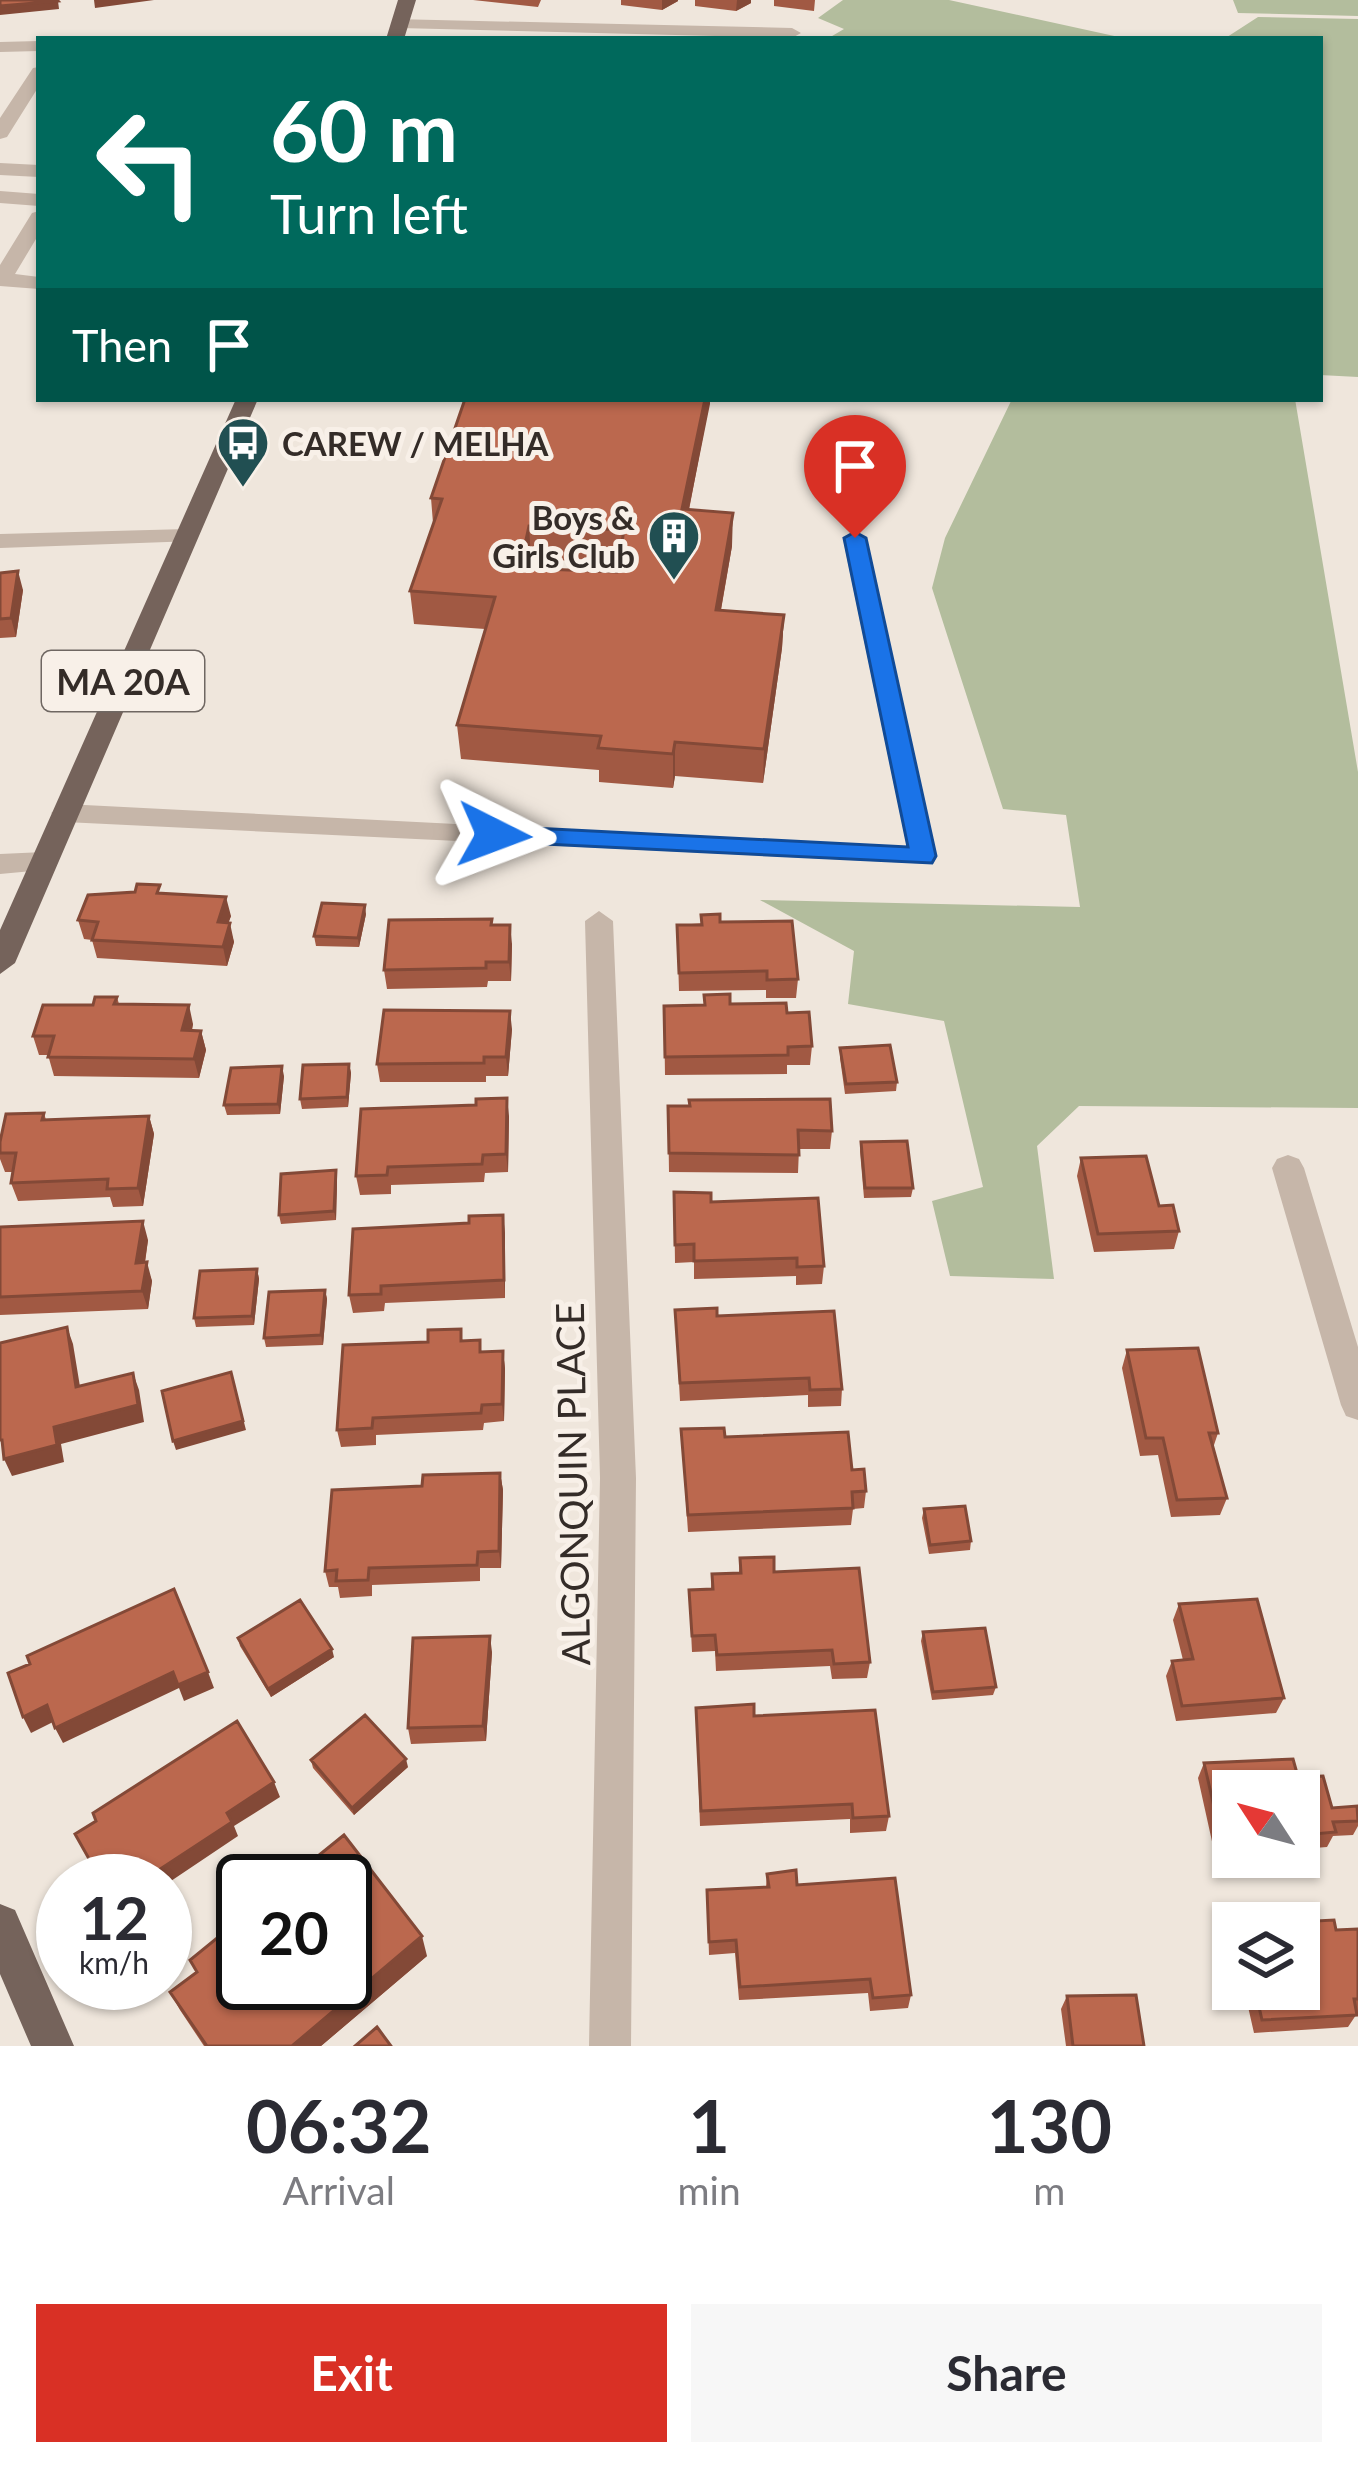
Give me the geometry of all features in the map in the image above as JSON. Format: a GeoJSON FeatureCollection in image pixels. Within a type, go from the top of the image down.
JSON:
{"type":"FeatureCollection","features":[{"type":"Feature","properties":{"kind":"main road"},"geometry":{"type":"LineString","coordinates":[[397,31],[407,0]]}},
{"type":"Feature","properties":{"kind":"main road","name":"MA 20A"},"geometry":{"type":"LineString","coordinates":[[0,963],[246,402]]}},
{"type":"Feature","properties":{"kind":"main road"},"geometry":{"type":"LineString","coordinates":[[0,1925],[53,2046]]}},
{"type":"Feature","properties":{"kind":"street"},"geometry":{"type":"LineString","coordinates":[[397,31],[792,33]]}},
{"type":"Feature","properties":{"kind":"street"},"geometry":{"type":"LineString","coordinates":[[0,47],[36,46]]}},
{"type":"Feature","properties":{"kind":"street"},"geometry":{"type":"LineString","coordinates":[[0,133],[36,77]]}},
{"type":"Feature","properties":{"kind":"street"},"geometry":{"type":"LineString","coordinates":[[0,170],[36,171]]}},
{"type":"Feature","properties":{"kind":"street"},"geometry":{"type":"LineString","coordinates":[[0,197],[36,200]]}},
{"type":"Feature","properties":{"kind":"street"},"geometry":{"type":"LineString","coordinates":[[36,222],[1,280],[36,283]]}},
{"type":"Feature","properties":{"kind":"street"},"geometry":{"type":"LineString","coordinates":[[0,541],[187,536]]}},
{"type":"Feature","properties":{"kind":"street"},"geometry":{"type":"LineString","coordinates":[[65,813],[923,856],[855,538]]}},
{"type":"Feature","properties":{"kind":"street"},"geometry":{"type":"LineString","coordinates":[[0,864],[44,862]]}},
{"type":"Feature","properties":{"kind":"street","name":"ALGONQUIN PLACE"},"geometry":{"type":"LineString","coordinates":[[599,921],[619,1478],[610,2046]]}},
{"type":"Feature","properties":{"kind":"street"},"geometry":{"type":"LineString","coordinates":[[1288,1168],[1358,1405]]}},
{"type":"Feature","properties":{"kind":"green space"},"geometry":{"type":"Polygon","coordinates":[[[843,0],[949,0],[1114,36],[832,36],[844,29],[818,18],[843,0]]]}},
{"type":"Feature","properties":{"kind":"green space"},"geometry":{"type":"Polygon","coordinates":[[[1233,0],[1358,0],[1358,16],[1238,13],[1233,0]]]}},
{"type":"Feature","properties":{"kind":"green space"},"geometry":{"type":"Polygon","coordinates":[[[1258,17],[1358,19],[1358,377],[1323,375],[1323,36],[1229,36],[1258,17]]]}},
{"type":"Feature","properties":{"kind":"green space"},"geometry":{"type":"Polygon","coordinates":[[[1011,402],[1296,402],[1358,772],[1358,1108],[1079,1106],[1037,1146],[1054,1279],[950,1276],[932,1201],[983,1187],[944,1021],[848,1004],[854,951],[760,900],[1080,907],[1066,815],[1003,809],[932,588],[945,538],[1011,402]]]}},
{"type":"Feature","properties":{"kind":"building"},"geometry":{"type":"Polygon","coordinates":[[[0,0],[57,0],[58,1],[0,6],[0,0]]]}},
{"type":"Feature","properties":{"kind":"building","name":"Boys & Girls Club"},"geometry":{"type":"Polygon","coordinates":[[[464,402],[704,402],[682,509],[733,513],[716,610],[784,615],[764,749],[675,742],[673,754],[598,748],[601,736],[457,725],[495,597],[410,591],[442,499],[431,498],[464,402]],[[529,526],[520,568],[617,572],[624,530],[529,526]]]}},
{"type":"Feature","properties":{"kind":"building"},"geometry":{"type":"Polygon","coordinates":[[[18,571],[11,618],[0,619],[0,573],[18,571]]]}},
{"type":"Feature","properties":{"kind":"building"},"geometry":{"type":"Polygon","coordinates":[[[137,884],[160,885],[157,893],[226,897],[218,922],[230,923],[223,947],[92,940],[98,922],[78,920],[88,895],[135,892],[137,884]]]}},
{"type":"Feature","properties":{"kind":"building"},"geometry":{"type":"Polygon","coordinates":[[[322,903],[365,905],[358,938],[314,936],[322,903]]]}},
{"type":"Feature","properties":{"kind":"building"},"geometry":{"type":"Polygon","coordinates":[[[720,914],[720,922],[792,921],[798,979],[767,980],[767,971],[679,973],[677,925],[702,925],[701,915],[720,914]]]}},
{"type":"Feature","properties":{"kind":"building"},"geometry":{"type":"Polygon","coordinates":[[[492,919],[491,925],[510,925],[509,962],[486,962],[486,968],[384,970],[389,920],[492,919]]]}},
{"type":"Feature","properties":{"kind":"building"},"geometry":{"type":"Polygon","coordinates":[[[730,994],[730,1004],[786,1003],[787,1013],[809,1012],[812,1046],[788,1047],[788,1055],[665,1057],[664,1006],[705,1005],[704,995],[730,994]]]}},
{"type":"Feature","properties":{"kind":"building"},"geometry":{"type":"Polygon","coordinates":[[[95,997],[117,997],[114,1004],[189,1005],[182,1030],[201,1031],[194,1059],[48,1057],[54,1036],[33,1036],[43,1005],[93,1005],[95,997]]]}},
{"type":"Feature","properties":{"kind":"building"},"geometry":{"type":"Polygon","coordinates":[[[384,1010],[510,1011],[506,1057],[484,1057],[484,1063],[377,1064],[384,1010]]]}},
{"type":"Feature","properties":{"kind":"building"},"geometry":{"type":"Polygon","coordinates":[[[890,1045],[897,1082],[846,1084],[840,1048],[890,1045]]]}},
{"type":"Feature","properties":{"kind":"building"},"geometry":{"type":"Polygon","coordinates":[[[349,1064],[347,1097],[300,1099],[303,1065],[349,1064]]]}},
{"type":"Feature","properties":{"kind":"building"},"geometry":{"type":"Polygon","coordinates":[[[282,1066],[278,1104],[224,1105],[231,1068],[282,1066]]]}},
{"type":"Feature","properties":{"kind":"building"},"geometry":{"type":"Polygon","coordinates":[[[507,1098],[506,1154],[483,1155],[482,1164],[388,1167],[387,1175],[356,1176],[361,1109],[476,1105],[476,1099],[507,1098]]]}},
{"type":"Feature","properties":{"kind":"building"},"geometry":{"type":"Polygon","coordinates":[[[830,1099],[832,1131],[798,1130],[799,1155],[669,1153],[668,1106],[690,1106],[689,1100],[830,1099]]]}},
{"type":"Feature","properties":{"kind":"building"},"geometry":{"type":"Polygon","coordinates":[[[44,1113],[42,1120],[149,1116],[138,1188],[107,1189],[108,1179],[11,1183],[16,1153],[0,1153],[6,1114],[44,1113]]]}},
{"type":"Feature","properties":{"kind":"building"},"geometry":{"type":"Polygon","coordinates":[[[907,1141],[913,1188],[865,1188],[861,1142],[907,1141]]]}},
{"type":"Feature","properties":{"kind":"building"},"geometry":{"type":"Polygon","coordinates":[[[1146,1156],[1159,1206],[1173,1205],[1179,1231],[1098,1234],[1081,1158],[1146,1156]]]}},
{"type":"Feature","properties":{"kind":"building"},"geometry":{"type":"Polygon","coordinates":[[[336,1170],[334,1211],[279,1215],[281,1174],[336,1170]]]}},
{"type":"Feature","properties":{"kind":"building"},"geometry":{"type":"Polygon","coordinates":[[[674,1192],[711,1193],[711,1202],[818,1198],[824,1266],[797,1267],[797,1258],[694,1261],[694,1244],[675,1245],[674,1192]]]}},
{"type":"Feature","properties":{"kind":"building"},"geometry":{"type":"Polygon","coordinates":[[[503,1215],[504,1280],[381,1286],[381,1294],[349,1295],[353,1229],[469,1223],[469,1216],[503,1215]]]}},
{"type":"Feature","properties":{"kind":"building"},"geometry":{"type":"Polygon","coordinates":[[[143,1221],[136,1263],[147,1262],[142,1291],[0,1297],[0,1227],[143,1221]]]}},
{"type":"Feature","properties":{"kind":"building"},"geometry":{"type":"Polygon","coordinates":[[[257,1269],[252,1316],[194,1318],[200,1271],[257,1269]]]}},
{"type":"Feature","properties":{"kind":"building"},"geometry":{"type":"Polygon","coordinates":[[[325,1290],[321,1335],[264,1338],[269,1292],[325,1290]]]}},
{"type":"Feature","properties":{"kind":"building"},"geometry":{"type":"Polygon","coordinates":[[[717,1308],[717,1316],[834,1311],[842,1389],[810,1390],[809,1378],[680,1383],[675,1310],[717,1308]]]}},
{"type":"Feature","properties":{"kind":"building"},"geometry":{"type":"Polygon","coordinates":[[[67,1327],[76,1387],[133,1373],[138,1405],[54,1427],[57,1445],[4,1459],[0,1343],[67,1327]]]}},
{"type":"Feature","properties":{"kind":"building"},"geometry":{"type":"Polygon","coordinates":[[[461,1329],[461,1341],[480,1340],[480,1352],[503,1351],[502,1404],[482,1405],[481,1413],[373,1418],[372,1428],[337,1430],[343,1345],[428,1342],[428,1330],[461,1329]]]}},
{"type":"Feature","properties":{"kind":"building"},"geometry":{"type":"Polygon","coordinates":[[[1198,1348],[1218,1433],[1209,1433],[1227,1498],[1177,1500],[1163,1438],[1146,1438],[1127,1350],[1198,1348]]]}},
{"type":"Feature","properties":{"kind":"building"},"geometry":{"type":"Polygon","coordinates":[[[231,1372],[243,1421],[173,1441],[162,1391],[231,1372]]]}},
{"type":"Feature","properties":{"kind":"building"},"geometry":{"type":"Polygon","coordinates":[[[724,1428],[725,1437],[848,1432],[852,1470],[864,1469],[866,1491],[852,1492],[853,1508],[688,1515],[681,1429],[724,1428]]]}},
{"type":"Feature","properties":{"kind":"building"},"geometry":{"type":"Polygon","coordinates":[[[500,1473],[499,1551],[478,1552],[477,1565],[369,1568],[368,1580],[336,1581],[337,1570],[325,1571],[332,1490],[422,1486],[423,1475],[500,1473]]]}},
{"type":"Feature","properties":{"kind":"building"},"geometry":{"type":"Polygon","coordinates":[[[965,1506],[971,1541],[930,1545],[924,1509],[965,1506]]]}},
{"type":"Feature","properties":{"kind":"building"},"geometry":{"type":"Polygon","coordinates":[[[774,1557],[774,1572],[859,1568],[870,1662],[834,1664],[832,1650],[717,1655],[715,1635],[692,1636],[689,1590],[713,1589],[712,1574],[741,1573],[740,1558],[774,1557]]]}},
{"type":"Feature","properties":{"kind":"building"},"geometry":{"type":"Polygon","coordinates":[[[174,1589],[208,1672],[178,1685],[173,1672],[55,1728],[47,1705],[23,1717],[8,1673],[30,1664],[27,1656],[174,1589]]]}},
{"type":"Feature","properties":{"kind":"building"},"geometry":{"type":"Polygon","coordinates":[[[1257,1599],[1284,1698],[1182,1706],[1172,1661],[1193,1659],[1179,1604],[1257,1599]]]}},
{"type":"Feature","properties":{"kind":"building"},"geometry":{"type":"Polygon","coordinates":[[[300,1600],[332,1649],[268,1689],[238,1638],[300,1600]]]}},
{"type":"Feature","properties":{"kind":"building"},"geometry":{"type":"Polygon","coordinates":[[[985,1628],[996,1687],[933,1692],[923,1632],[985,1628]]]}},
{"type":"Feature","properties":{"kind":"building"},"geometry":{"type":"Polygon","coordinates":[[[490,1636],[483,1726],[408,1728],[413,1638],[490,1636]]]}},
{"type":"Feature","properties":{"kind":"building"},"geometry":{"type":"Polygon","coordinates":[[[754,1704],[754,1716],[875,1710],[889,1816],[853,1818],[852,1804],[701,1811],[696,1708],[754,1704]]]}},
{"type":"Feature","properties":{"kind":"building"},"geometry":{"type":"Polygon","coordinates":[[[365,1715],[406,1759],[352,1808],[311,1760],[365,1715]]]}},
{"type":"Feature","properties":{"kind":"building"},"geometry":{"type":"Polygon","coordinates":[[[237,1721],[274,1782],[227,1813],[232,1822],[183,1854],[86,1854],[75,1834],[96,1821],[93,1813],[237,1721]]]}},
{"type":"Feature","properties":{"kind":"building"},"geometry":{"type":"Polygon","coordinates":[[[1293,1759],[1296,1770],[1212,1770],[1212,1798],[1204,1763],[1293,1759]]]}},
{"type":"Feature","properties":{"kind":"building"},"geometry":{"type":"Polygon","coordinates":[[[1320,1776],[1332,1808],[1357,1806],[1358,1821],[1333,1822],[1336,1832],[1320,1833],[1320,1776]]]}},
{"type":"Feature","properties":{"kind":"building"},"geometry":{"type":"Polygon","coordinates":[[[344,1835],[359,1854],[320,1854],[344,1835]]]}},
{"type":"Feature","properties":{"kind":"building"},"geometry":{"type":"Polygon","coordinates":[[[796,1870],[797,1885],[895,1878],[911,1995],[873,1998],[870,1979],[740,1987],[736,1940],[709,1942],[707,1890],[769,1887],[767,1874],[796,1870]]]}},
{"type":"Feature","properties":{"kind":"building"},"geometry":{"type":"Polygon","coordinates":[[[372,1871],[422,1936],[372,1978],[372,1871]]]}},
{"type":"Feature","properties":{"kind":"building"},"geometry":{"type":"Polygon","coordinates":[[[1334,1920],[1336,1930],[1358,1929],[1357,2015],[1262,2020],[1260,2010],[1320,2010],[1320,1921],[1334,1920]]]}},
{"type":"Feature","properties":{"kind":"building"},"geometry":{"type":"Polygon","coordinates":[[[216,1939],[216,2010],[335,2010],[292,2046],[207,2046],[182,2010],[192,2010],[192,1976],[197,1972],[192,1958],[216,1939]]]}},
{"type":"Feature","properties":{"kind":"building"},"geometry":{"type":"Polygon","coordinates":[[[1136,1995],[1144,2046],[1073,2046],[1067,1996],[1136,1995]]]}},
{"type":"Feature","properties":{"kind":"building"},"geometry":{"type":"Polygon","coordinates":[[[377,2027],[391,2046],[355,2046],[377,2027]]]}},
{"type":"Feature","properties":{"kind":"place","name":"CAREW / MELHA"},"geometry":{"type":"Point","coordinates":[243,489]}},
{"type":"Feature","properties":{"kind":"place","name":"Boys & Girls Club"},"geometry":{"type":"Point","coordinates":[674,582]}},
{"type":"Feature","properties":{"kind":"route"},"geometry":{"type":"LineString","coordinates":[[494,835],[923,856],[855,538]]}}]}
